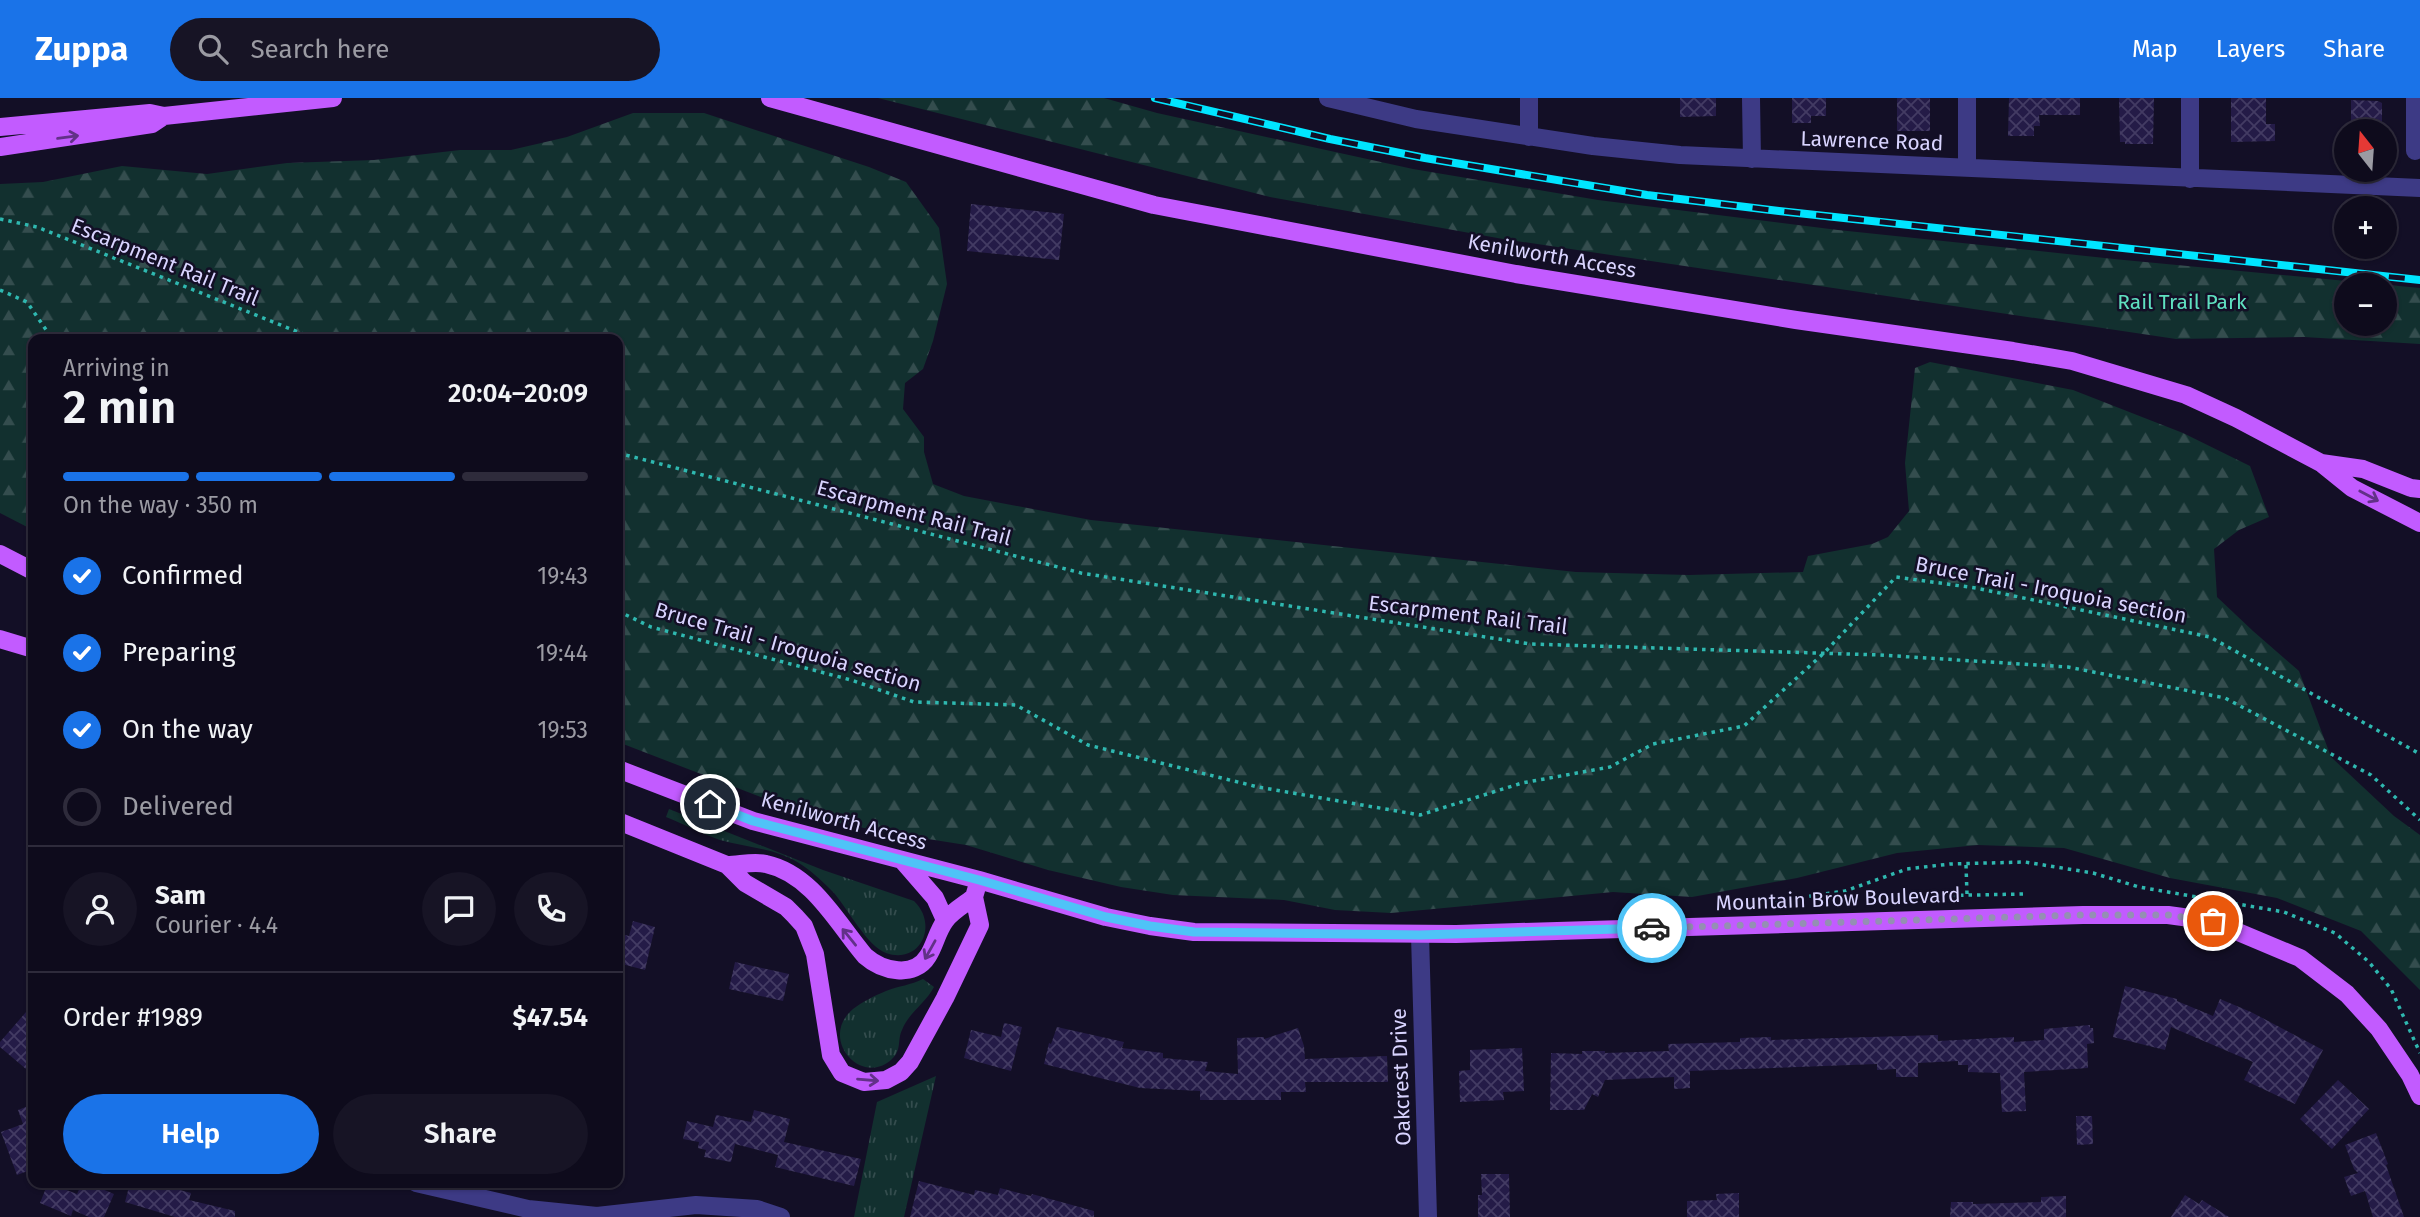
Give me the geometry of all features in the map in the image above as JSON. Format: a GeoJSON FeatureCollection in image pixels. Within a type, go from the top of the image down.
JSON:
{"type":"FeatureCollection","features":[{"type":"Feature","properties":{"kind":"main road"},"geometry":{"type":"LineString","coordinates":[[0,127],[150,113],[164,116],[333,98]]}},
{"type":"Feature","properties":{"kind":"main road","name":"Kenilworth Access"},"geometry":{"type":"LineString","coordinates":[[770,98],[1153,205],[1543,279],[2072,362],[2186,395],[2236,418],[2321,463],[2352,488],[2420,523]]}},
{"type":"Feature","properties":{"kind":"main road"},"geometry":{"type":"LineString","coordinates":[[0,147],[152,124],[164,116]]}},
{"type":"Feature","properties":{"kind":"main road","name":"Kenilworth Access"},"geometry":{"type":"LineString","coordinates":[[2321,463],[2363,469],[2410,488],[2420,489]]}},
{"type":"Feature","properties":{"kind":"main road"},"geometry":{"type":"LineString","coordinates":[[0,554],[28,568]]}},
{"type":"Feature","properties":{"kind":"main road"},"geometry":{"type":"LineString","coordinates":[[0,639],[28,647]]}},
{"type":"Feature","properties":{"kind":"main road","name":"Kenilworth Access"},"geometry":{"type":"LineString","coordinates":[[623,771],[753,821],[902,860],[977,889],[1062,905]]}},
{"type":"Feature","properties":{"kind":"main road"},"geometry":{"type":"LineString","coordinates":[[623,823],[727,865],[745,883],[786,907],[804,926],[818,966],[831,1055],[842,1073],[864,1082],[886,1080],[901,1072],[910,1062],[980,925],[977,889]]}},
{"type":"Feature","properties":{"kind":"main road"},"geometry":{"type":"LineString","coordinates":[[902,860],[935,898],[945,920]]}},
{"type":"Feature","properties":{"kind":"main road"},"geometry":{"type":"LineString","coordinates":[[727,865],[764,863],[798,878],[816,894],[875,965],[905,971],[927,958],[945,920],[977,889]]}},
{"type":"Feature","properties":{"kind":"main road","name":"Mountain Brow Boulevard"},"geometry":{"type":"LineString","coordinates":[[1062,905],[1150,926],[1194,932],[1420,935],[2083,915],[2168,915],[2213,921],[2300,958],[2347,994],[2379,1030],[2410,1075],[2420,1096]]}},
{"type":"Feature","properties":{"kind":"street","name":"Lawrence Road"},"geometry":{"type":"LineString","coordinates":[[1328,98],[1416,119],[1529,137],[1680,155],[2420,188]]}},
{"type":"Feature","properties":{"kind":"street"},"geometry":{"type":"LineString","coordinates":[[1529,98],[1529,137]]}},
{"type":"Feature","properties":{"kind":"street"},"geometry":{"type":"LineString","coordinates":[[1751,98],[1752,159]]}},
{"type":"Feature","properties":{"kind":"street"},"geometry":{"type":"LineString","coordinates":[[1967,98],[1967,168]]}},
{"type":"Feature","properties":{"kind":"street"},"geometry":{"type":"LineString","coordinates":[[2190,98],[2190,179]]}},
{"type":"Feature","properties":{"kind":"street"},"geometry":{"type":"LineString","coordinates":[[2415,98],[2415,151]]}},
{"type":"Feature","properties":{"kind":"street","name":"Oakcrest Drive"},"geometry":{"type":"LineString","coordinates":[[1420,935],[1428,1217]]}},
{"type":"Feature","properties":{"kind":"street"},"geometry":{"type":"LineString","coordinates":[[438,1188],[528,1209],[597,1216],[696,1205],[757,1209],[781,1217]]}},
{"type":"Feature","properties":{"kind":"path","name":"Escarpment Rail Trail"},"geometry":{"type":"LineString","coordinates":[[0,219],[37,227],[302,334]]}},
{"type":"Feature","properties":{"kind":"path"},"geometry":{"type":"LineString","coordinates":[[0,290],[27,302],[49,334]]}},
{"type":"Feature","properties":{"kind":"path","name":"Escarpment Rail Trail"},"geometry":{"type":"LineString","coordinates":[[623,454],[1082,573],[1530,644],[1824,653],[2068,667],[2225,698],[2371,775],[2420,820]]}},
{"type":"Feature","properties":{"kind":"path","name":"Bruce Trail - Iroquoia section"},"geometry":{"type":"LineString","coordinates":[[623,613],[651,627],[851,680],[914,702],[1016,705],[1088,745],[1258,788],[1420,815],[1522,783],[1611,766],[1653,744],[1744,726],[1824,653],[1896,577],[1976,588],[2210,637],[2420,754]]}},
{"type":"Feature","properties":{"kind":"path"},"geometry":{"type":"LineString","coordinates":[[1966,864],[1967,894]]}},
{"type":"Feature","properties":{"kind":"path"},"geometry":{"type":"LineString","coordinates":[[1926,895],[2023,894]]}},
{"type":"Feature","properties":{"kind":"green space","name":"Rail Trail Park"},"geometry":{"type":"Polygon","coordinates":[[[878,98],[1104,98],[1157,113],[1413,169],[1598,200],[1838,230],[2334,280],[2334,336],[2397,336],[2397,286],[2420,288],[2420,344],[2304,337],[2176,339],[1503,239],[1270,197],[878,98]]]}},
{"type":"Feature","properties":{"kind":"green space"},"geometry":{"type":"Polygon","coordinates":[[[633,113],[704,113],[869,167],[906,182],[939,228],[947,284],[923,369],[905,383],[903,409],[924,437],[924,452],[933,484],[964,496],[1091,520],[1576,572],[1689,575],[1803,572],[1808,556],[1872,544],[1888,537],[1909,511],[1905,463],[1915,368],[1930,362],[2073,390],[2183,433],[2250,466],[2269,517],[2239,530],[2214,549],[2217,597],[2299,671],[2331,757],[2394,816],[2420,835],[2420,990],[2361,931],[2277,898],[2170,878],[2064,848],[1978,845],[1897,853],[1797,878],[1692,897],[1613,892],[1391,913],[1335,910],[1284,900],[1173,895],[1121,887],[1048,870],[966,845],[815,818],[623,744],[623,334],[28,334],[28,527],[0,513],[0,184],[43,182],[122,166],[207,174],[287,163],[374,160],[460,150],[511,150],[567,137],[633,113]]]}},
{"type":"Feature","properties":{"kind":"green space"},"geometry":{"type":"Polygon","coordinates":[[[669,809],[823,870],[914,901],[925,921],[922,940],[908,953],[886,953],[865,935],[834,893],[802,865],[772,852],[706,835],[666,817],[669,809]]]}},
{"type":"Feature","properties":{"kind":"green space"},"geometry":{"type":"Polygon","coordinates":[[[923,979],[934,987],[905,1024],[897,1052],[892,1059],[880,1066],[857,1064],[848,1056],[842,1045],[840,1033],[843,1021],[853,1009],[865,1001],[923,979]]]}},
{"type":"Feature","properties":{"kind":"green space"},"geometry":{"type":"Polygon","coordinates":[[[936,1076],[904,1217],[854,1217],[877,1102],[936,1076]]]}},
{"type":"Feature","properties":{"kind":"building"},"geometry":{"type":"Polygon","coordinates":[[[1680,98],[1716,98],[1716,116],[1680,117],[1680,98]]]}},
{"type":"Feature","properties":{"kind":"building"},"geometry":{"type":"Polygon","coordinates":[[[1792,98],[1826,98],[1826,116],[1811,116],[1811,123],[1792,123],[1792,98]]]}},
{"type":"Feature","properties":{"kind":"building"},"geometry":{"type":"Polygon","coordinates":[[[1897,98],[1930,98],[1930,131],[1897,131],[1897,98]]]}},
{"type":"Feature","properties":{"kind":"building"},"geometry":{"type":"Polygon","coordinates":[[[2009,98],[2080,98],[2080,115],[2039,115],[2040,126],[2034,126],[2034,136],[2008,136],[2009,98]]]}},
{"type":"Feature","properties":{"kind":"building"},"geometry":{"type":"Polygon","coordinates":[[[2119,98],[2154,98],[2153,144],[2120,142],[2119,98]]]}},
{"type":"Feature","properties":{"kind":"building"},"geometry":{"type":"Polygon","coordinates":[[[2231,98],[2266,98],[2266,124],[2275,124],[2275,141],[2231,142],[2231,98]]]}},
{"type":"Feature","properties":{"kind":"building"},"geometry":{"type":"Polygon","coordinates":[[[2351,100],[2382,103],[2382,119],[2351,119],[2351,100]]]}},
{"type":"Feature","properties":{"kind":"building"},"geometry":{"type":"Polygon","coordinates":[[[971,204],[1064,214],[1059,260],[967,251],[971,204]]]}},
{"type":"Feature","properties":{"kind":"building"},"geometry":{"type":"Polygon","coordinates":[[[633,921],[655,927],[645,970],[623,964],[623,934],[629,936],[633,921]]]}},
{"type":"Feature","properties":{"kind":"building"},"geometry":{"type":"Polygon","coordinates":[[[735,962],[789,974],[783,1001],[729,989],[735,962]]]}},
{"type":"Feature","properties":{"kind":"building"},"geometry":{"type":"Polygon","coordinates":[[[2125,986],[2177,999],[2213,1016],[2220,999],[2251,1012],[2323,1050],[2295,1104],[2244,1080],[2253,1062],[2171,1027],[2165,1050],[2113,1037],[2125,986]]]}},
{"type":"Feature","properties":{"kind":"building"},"geometry":{"type":"Polygon","coordinates":[[[28,1010],[28,1071],[0,1047],[0,1042],[28,1010]]]}},
{"type":"Feature","properties":{"kind":"building"},"geometry":{"type":"Polygon","coordinates":[[[1004,1023],[1022,1027],[1011,1071],[964,1058],[971,1030],[1001,1037],[1004,1023]]]}},
{"type":"Feature","properties":{"kind":"building"},"geometry":{"type":"Polygon","coordinates":[[[2090,1025],[2090,1028],[2093,1028],[2094,1043],[2087,1044],[2088,1068],[2024,1072],[2026,1111],[2002,1112],[2000,1073],[1968,1072],[1968,1065],[1958,1065],[1958,1061],[1918,1063],[1918,1077],[1896,1077],[1896,1069],[1877,1070],[1877,1064],[1690,1071],[1690,1088],[1674,1089],[1674,1077],[1605,1080],[1598,1097],[1592,1094],[1584,1110],[1550,1110],[1551,1053],[1669,1051],[1668,1044],[1740,1042],[1740,1038],[1771,1037],[1771,1040],[1938,1035],[1938,1041],[2014,1037],[2014,1042],[2044,1040],[2044,1029],[2090,1025]]]}},
{"type":"Feature","properties":{"kind":"building"},"geometry":{"type":"Polygon","coordinates":[[[1057,1027],[1124,1042],[1122,1048],[1163,1053],[1163,1058],[1208,1062],[1205,1071],[1238,1074],[1237,1038],[1264,1039],[1298,1028],[1305,1059],[1387,1056],[1388,1082],[1305,1082],[1306,1092],[1281,1092],[1281,1100],[1200,1100],[1200,1091],[1140,1088],[1044,1064],[1049,1043],[1051,1044],[1057,1027]]]}},
{"type":"Feature","properties":{"kind":"building"},"geometry":{"type":"Polygon","coordinates":[[[1522,1048],[1524,1091],[1503,1092],[1504,1100],[1460,1102],[1459,1071],[1470,1070],[1470,1050],[1522,1048]]]}},
{"type":"Feature","properties":{"kind":"building"},"geometry":{"type":"Polygon","coordinates":[[[2338,1080],[2369,1109],[2332,1149],[2300,1119],[2338,1080]]]}},
{"type":"Feature","properties":{"kind":"building"},"geometry":{"type":"Polygon","coordinates":[[[28,1106],[28,1171],[17,1175],[1,1132],[23,1124],[18,1110],[28,1106]]]}},
{"type":"Feature","properties":{"kind":"building"},"geometry":{"type":"Polygon","coordinates":[[[754,1110],[790,1119],[784,1142],[861,1159],[854,1186],[775,1167],[778,1155],[735,1144],[731,1162],[704,1157],[706,1150],[698,1148],[699,1142],[683,1139],[687,1121],[713,1127],[716,1115],[751,1122],[754,1110]]]}},
{"type":"Feature","properties":{"kind":"building"},"geometry":{"type":"Polygon","coordinates":[[[2076,1116],[2092,1116],[2093,1144],[2077,1145],[2076,1116]]]}},
{"type":"Feature","properties":{"kind":"building"},"geometry":{"type":"Polygon","coordinates":[[[2376,1133],[2404,1217],[2373,1217],[2365,1191],[2351,1196],[2344,1177],[2358,1173],[2345,1145],[2376,1133]]]}},
{"type":"Feature","properties":{"kind":"building"},"geometry":{"type":"Polygon","coordinates":[[[1481,1174],[1509,1174],[1510,1217],[1478,1217],[1478,1195],[1482,1195],[1481,1174]]]}},
{"type":"Feature","properties":{"kind":"building"},"geometry":{"type":"Polygon","coordinates":[[[919,1181],[974,1195],[975,1190],[998,1195],[1000,1188],[1031,1196],[1032,1194],[1094,1211],[1094,1217],[910,1217],[919,1181]]]}},
{"type":"Feature","properties":{"kind":"building"},"geometry":{"type":"Polygon","coordinates":[[[46,1188],[61,1188],[77,1194],[80,1188],[100,1188],[114,1194],[104,1217],[89,1217],[73,1210],[71,1216],[40,1203],[46,1188]]]}},
{"type":"Feature","properties":{"kind":"building"},"geometry":{"type":"Polygon","coordinates":[[[129,1188],[172,1188],[191,1193],[189,1200],[235,1211],[235,1217],[175,1217],[125,1202],[129,1188]]]}},
{"type":"Feature","properties":{"kind":"building"},"geometry":{"type":"Polygon","coordinates":[[[1739,1193],[1739,1217],[1687,1217],[1687,1201],[1717,1200],[1716,1194],[1739,1193]]]}},
{"type":"Feature","properties":{"kind":"building"},"geometry":{"type":"Polygon","coordinates":[[[2185,1195],[2199,1204],[2202,1200],[2229,1217],[2171,1217],[2185,1195]]]}},
{"type":"Feature","properties":{"kind":"building"},"geometry":{"type":"Polygon","coordinates":[[[2066,1196],[2066,1217],[1950,1217],[1951,1202],[2041,1202],[2041,1197],[2066,1196]]]}},
{"type":"Feature","properties":{"kind":"railway"},"geometry":{"type":"LineString","coordinates":[[1155,98],[1425,158],[1647,195],[2420,280]]}},
{"type":"Feature","properties":{"kind":"way so far"},"geometry":{"type":"LineString","coordinates":[[1652,928],[2083,915],[2168,915],[2213,921]]}},
{"type":"Feature","properties":{"kind":"route"},"geometry":{"type":"LineString","coordinates":[[710,804],[753,821],[979,880],[1106,917],[1194,932],[1420,935],[1652,928]]}}]}
